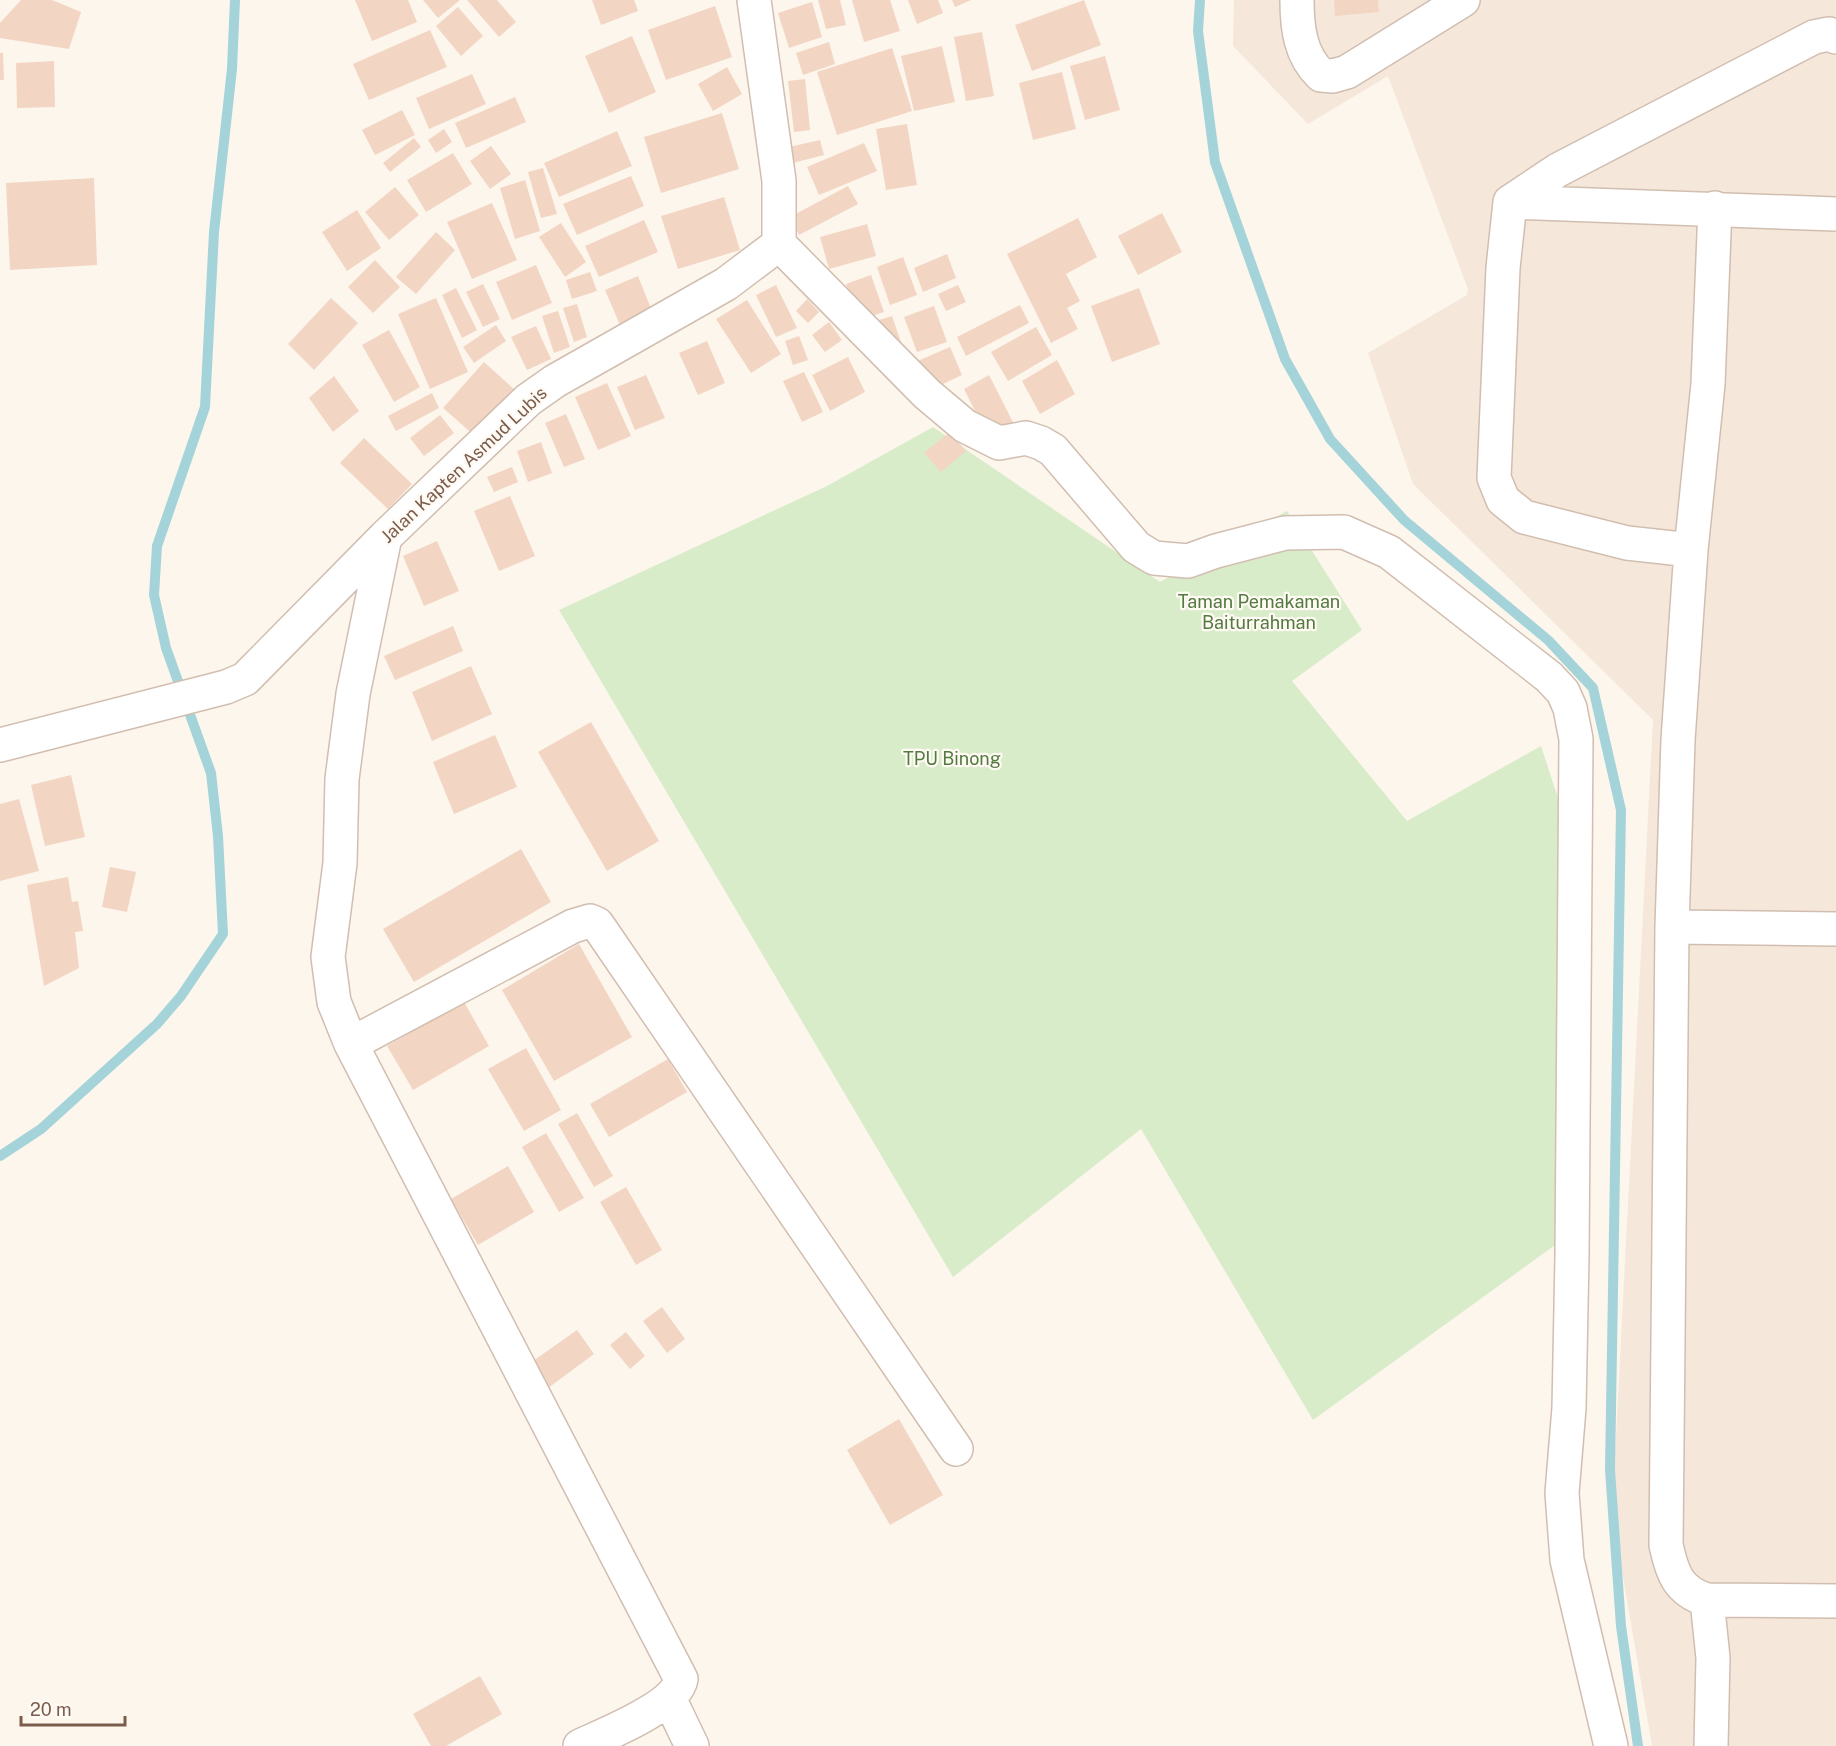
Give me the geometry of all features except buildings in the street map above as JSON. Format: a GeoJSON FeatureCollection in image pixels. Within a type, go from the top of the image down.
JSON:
{"type":"FeatureCollection","features":[{"type":"Feature","properties":{"kind":"street"},"geometry":{"type":"LineString","coordinates":[[754,0],[779,181],[779,244],[927,394],[965,426],[999,443],[1026,438],[1041,442],[1053,450],[1136,547],[1154,558],[1188,561],[1216,550],[1285,533],[1344,532],[1389,552],[1526,658],[1563,692],[1570,708],[1576,739],[1576,763],[1572,1256],[1569,1408],[1562,1493],[1567,1560],[1611,1746]]}},
{"type":"Feature","properties":{"kind":"street"},"geometry":{"type":"LineString","coordinates":[[1297,0],[1297,22],[1305,56],[1321,75],[1333,76],[1347,72],[1463,0]]}},
{"type":"Feature","properties":{"kind":"street"},"geometry":{"type":"LineString","coordinates":[[1510,202],[1558,170],[1814,37],[1829,34],[1836,37]]}},
{"type":"Feature","properties":{"kind":"street"},"geometry":{"type":"LineString","coordinates":[[1510,202],[1836,214]]}},
{"type":"Feature","properties":{"kind":"street"},"geometry":{"type":"LineString","coordinates":[[1510,202],[1503,268],[1494,478],[1497,490],[1503,500],[1524,518],[1627,543],[1691,550]]}},
{"type":"Feature","properties":{"kind":"street"},"geometry":{"type":"LineString","coordinates":[[1715,208],[1708,384],[1691,550],[1678,740],[1672,927],[1666,1545],[1673,1575],[1682,1588],[1693,1596],[1707,1600],[1836,1601]]}},
{"type":"Feature","properties":{"kind":"street","name":"Jalan Kapten Asmud Lubis"},"geometry":{"type":"LineString","coordinates":[[0,745],[226,687],[245,679],[385,537],[528,400],[555,381],[726,284],[779,244]]}},
{"type":"Feature","properties":{"kind":"street"},"geometry":{"type":"LineString","coordinates":[[385,537],[352,694],[342,779],[340,863],[328,957],[334,1002],[351,1044],[679,1671],[680,1685],[675,1694],[631,1722],[580,1746]]}},
{"type":"Feature","properties":{"kind":"street"},"geometry":{"type":"LineString","coordinates":[[351,1044],[573,926],[590,921],[597,924],[956,1449]]}},
{"type":"Feature","properties":{"kind":"street"},"geometry":{"type":"LineString","coordinates":[[1672,927],[1836,929]]}},
{"type":"Feature","properties":{"kind":"street"},"geometry":{"type":"LineString","coordinates":[[1707,1600],[1713,1658],[1711,1746]]}},
{"type":"Feature","properties":{"kind":"street"},"geometry":{"type":"LineString","coordinates":[[669,1698],[692,1746]]}},
{"type":"Feature","properties":{"kind":"shaded area"},"geometry":{"type":"Polygon","coordinates":[[[1234,0],[1836,0],[1836,1746],[1652,1746],[1612,1513],[1653,720],[1413,484],[1368,353],[1467,295],[1468,289],[1388,76],[1308,124],[1233,46],[1234,0]]]}},
{"type":"Feature","properties":{"kind":"green space","name":"TPU Binong"},"geometry":{"type":"Polygon","coordinates":[[[933,427],[1160,582],[1287,511],[1362,630],[1292,681],[1407,821],[1541,746],[1578,859],[1562,1240],[1313,1420],[1141,1129],[953,1277],[559,610],[827,486],[933,427]]]}},
{"type":"Feature","properties":{"kind":"waterway"},"geometry":{"type":"LineString","coordinates":[[0,1156],[41,1129],[157,1024],[181,996],[223,934],[218,836],[211,773],[166,648],[154,595],[157,546],[205,407],[214,232],[232,69],[235,0]]}},
{"type":"Feature","properties":{"kind":"waterway"},"geometry":{"type":"LineString","coordinates":[[1200,0],[1198,31],[1215,162],[1285,359],[1330,439],[1404,520],[1548,640],[1593,688],[1621,810],[1610,1470],[1621,1626],[1638,1746]]}},
{"type":"Feature","properties":{"kind":"park label","name":"Taman Pemakaman Baiturrahman"},"geometry":{"type":"Point","coordinates":[1259,612]}}]}
